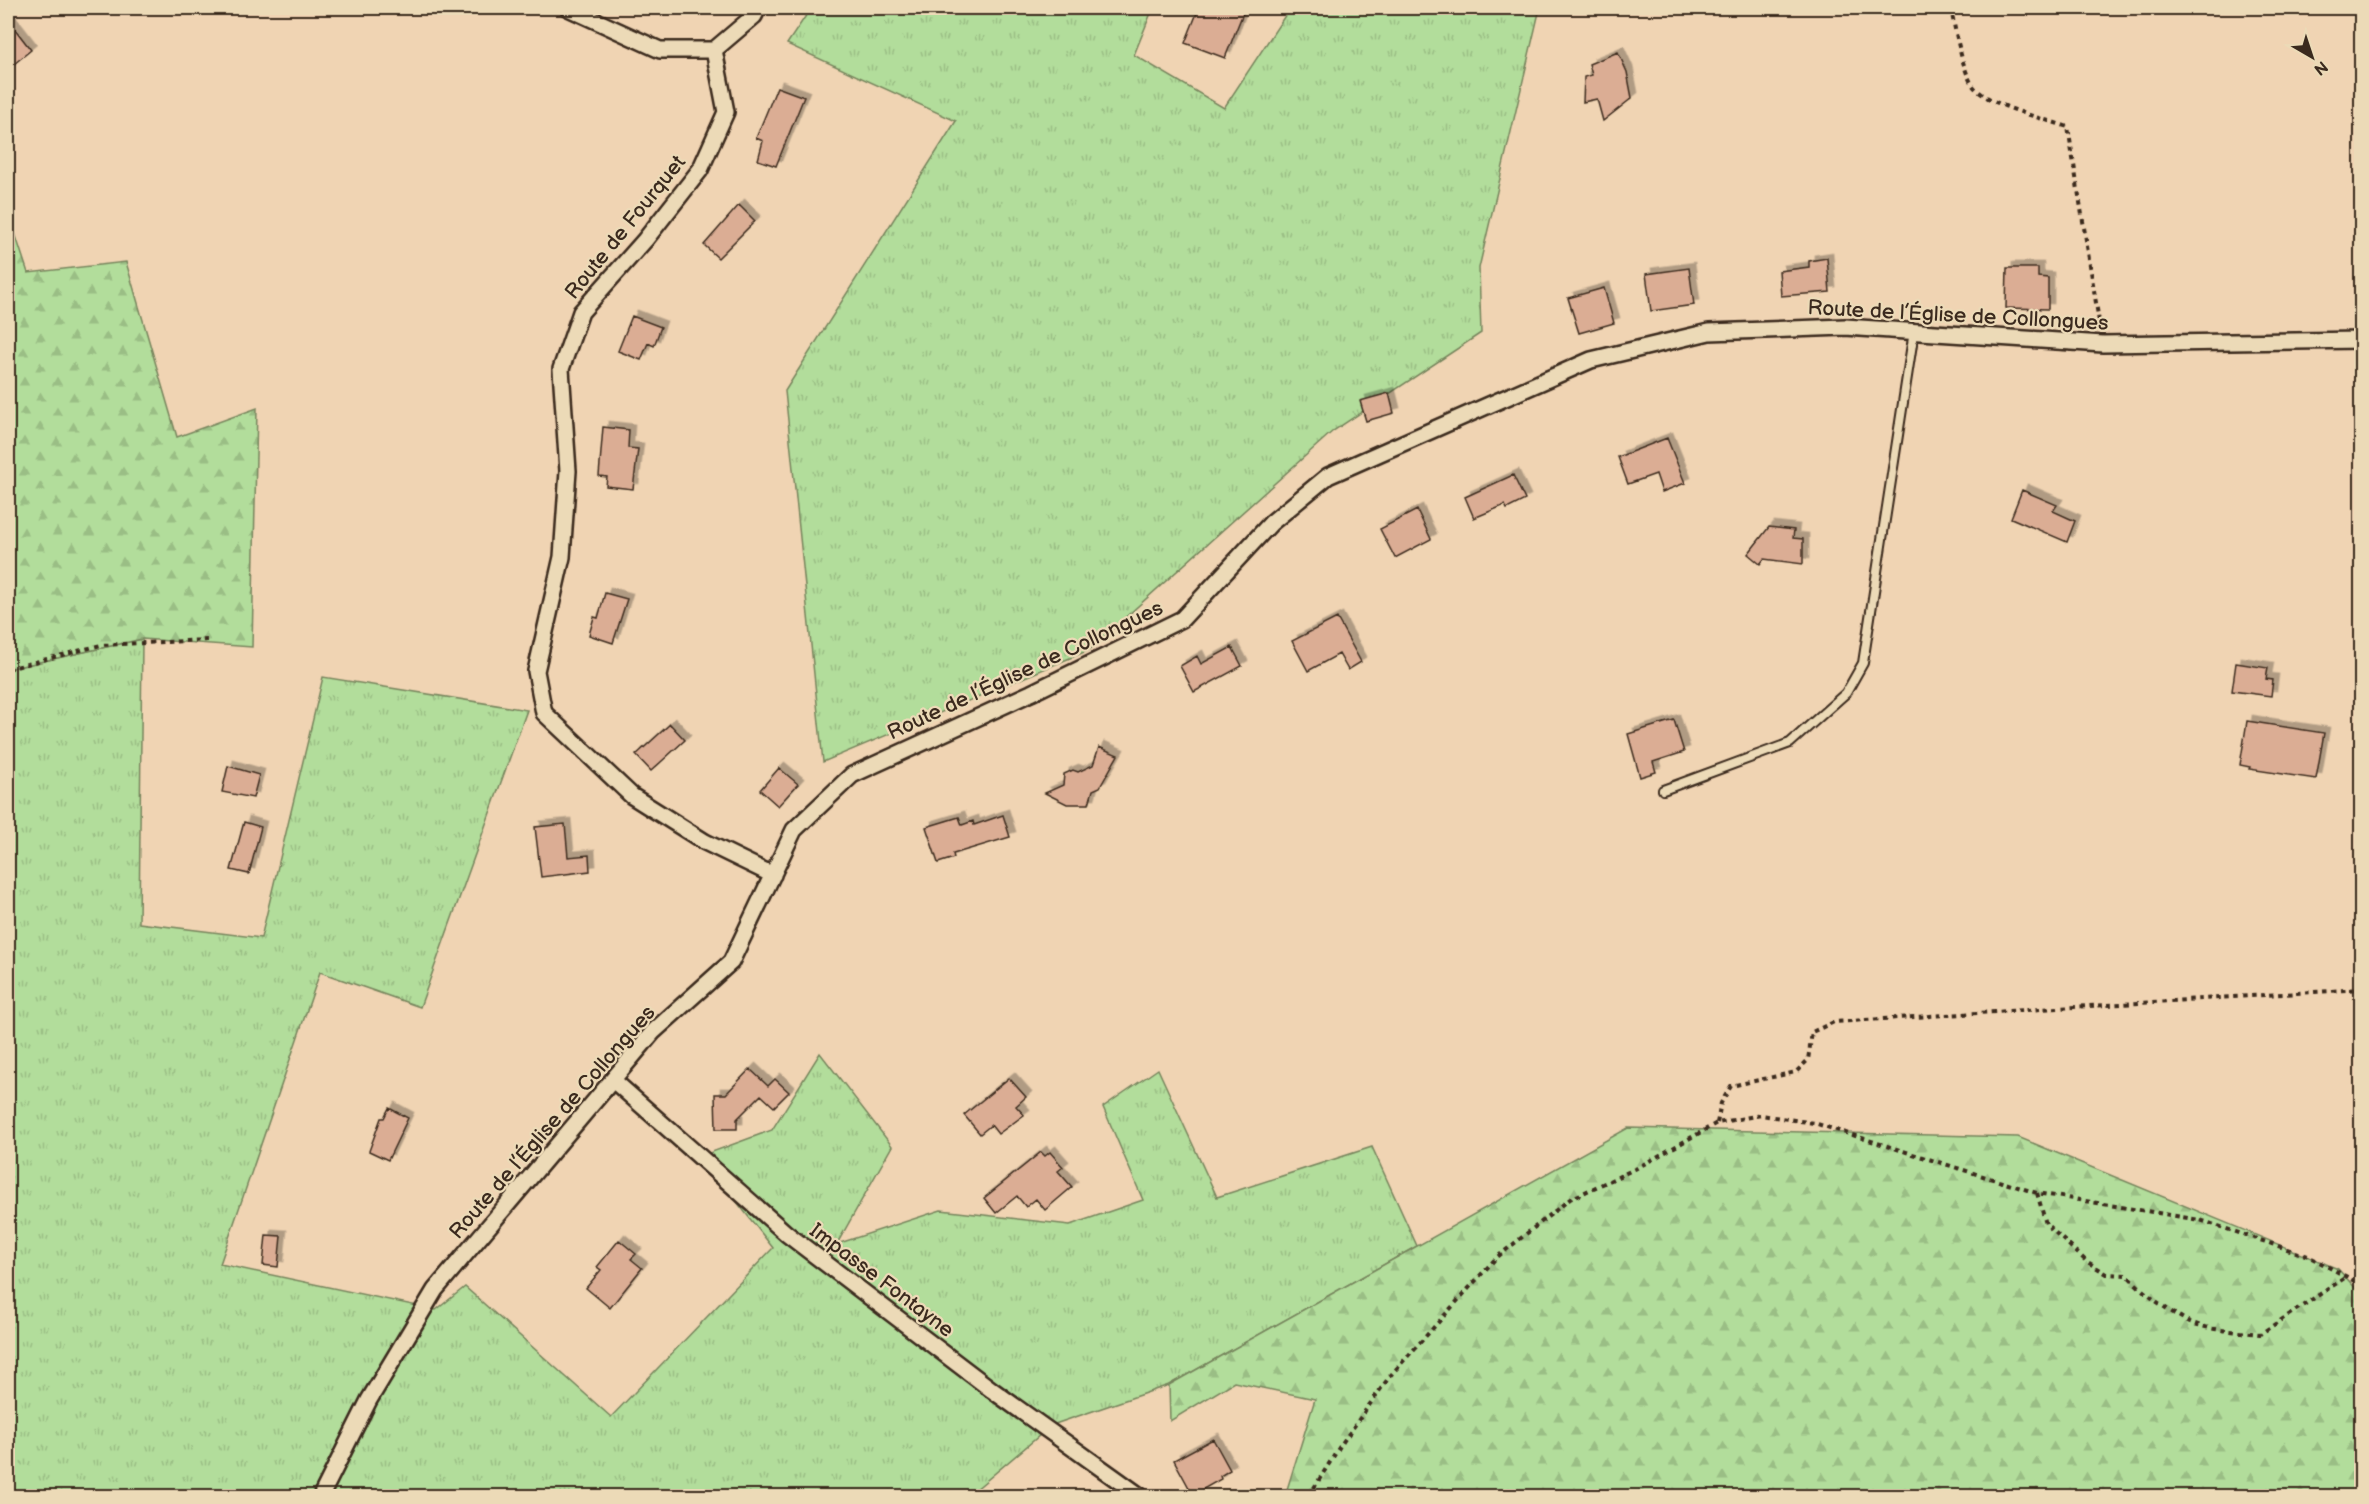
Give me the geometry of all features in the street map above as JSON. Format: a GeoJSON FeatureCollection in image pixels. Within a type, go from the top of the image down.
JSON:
{"type":"FeatureCollection","features":[{"type":"Feature","properties":{"kind":"street"},"geometry":{"type":"LineString","coordinates":[[568,8],[660,50],[714,50],[754,16],[758,8]]}},
{"type":"Feature","properties":{"kind":"street","name":"Route de Fourquet"},"geometry":{"type":"LineString","coordinates":[[714,50],[726,112],[700,170],[645,240],[580,312],[561,369],[568,471],[562,546],[536,671],[544,713],[632,796],[705,842],[772,875]]}},
{"type":"Feature","properties":{"kind":"street","name":"Route de l’Église de Collongues"},"geometry":{"type":"LineString","coordinates":[[321,1497],[369,1400],[435,1290],[653,1032],[731,962],[794,830],[852,775],[1031,693],[1182,619],[1271,523],[1328,476],[1591,360],[1709,332],[1845,327],[2103,344],[2361,340]]}},
{"type":"Feature","properties":{"kind":"street","name":"Impasse Fontayne"},"geometry":{"type":"LineString","coordinates":[[613,1080],[787,1234],[992,1390],[1140,1497]]}},
{"type":"Feature","properties":{"kind":"lane"},"geometry":{"type":"LineString","coordinates":[[1663,790],[1790,742],[1846,693],[1863,663],[1914,332]]}},
{"type":"Feature","properties":{"kind":"path"},"geometry":{"type":"LineString","coordinates":[[1951,8],[1956,40],[1974,87],[2000,103],[2068,127],[2103,344]]}},
{"type":"Feature","properties":{"kind":"path"},"geometry":{"type":"LineString","coordinates":[[8,669],[101,645],[207,640]]}},
{"type":"Feature","properties":{"kind":"path"},"geometry":{"type":"LineString","coordinates":[[1717,1123],[1721,1103],[1731,1086],[1796,1072],[1809,1060],[1812,1032],[1834,1022],[2361,989]]}},
{"type":"Feature","properties":{"kind":"path"},"geometry":{"type":"LineString","coordinates":[[1309,1497],[1340,1446],[1390,1376],[1496,1258],[1570,1199],[1637,1168],[1717,1123],[1761,1115],[1814,1124],[2037,1193],[2200,1220],[2308,1256],[2361,1283]]}},
{"type":"Feature","properties":{"kind":"path"},"geometry":{"type":"LineString","coordinates":[[2037,1193],[2046,1224],[2086,1261],[2107,1274],[2127,1275],[2141,1289],[2183,1319],[2210,1327],[2260,1334],[2346,1277]]}},
{"type":"Feature","properties":{"kind":"green space"},"geometry":{"type":"Polygon","coordinates":[[[811,8],[1153,8],[1134,55],[1224,108],[1290,8],[1540,8],[1479,268],[1481,333],[1333,431],[1089,650],[823,762],[785,391],[956,121],[787,44],[811,8]]]}},
{"type":"Feature","properties":{"kind":"green space"},"geometry":{"type":"Polygon","coordinates":[[[8,212],[28,273],[126,262],[177,437],[257,408],[252,647],[142,639],[8,669],[8,212]]]}},
{"type":"Feature","properties":{"kind":"green space"},"geometry":{"type":"Polygon","coordinates":[[[142,639],[139,923],[261,938],[323,677],[527,710],[420,1007],[320,972],[220,1264],[436,1310],[465,1287],[611,1417],[773,1248],[701,1156],[772,1130],[820,1053],[892,1146],[837,1244],[941,1210],[1070,1225],[1143,1200],[1103,1107],[1158,1069],[1217,1197],[1372,1147],[1417,1246],[1169,1385],[1052,1425],[968,1496],[8,1496],[8,669],[142,639]]]}},
{"type":"Feature","properties":{"kind":"green space"},"geometry":{"type":"Polygon","coordinates":[[[1628,1128],[2018,1137],[2338,1269],[2361,1294],[2361,1496],[1285,1496],[1315,1399],[1234,1382],[1170,1421],[1169,1385],[1628,1128]]]}},
{"type":"Feature","properties":{"kind":"building"},"geometry":{"type":"Polygon","coordinates":[[[1199,8],[1245,8],[1225,58],[1185,43],[1199,8]]]}},
{"type":"Feature","properties":{"kind":"building"},"geometry":{"type":"Polygon","coordinates":[[[8,20],[31,50],[8,69],[8,20]]]}},
{"type":"Feature","properties":{"kind":"building"},"geometry":{"type":"Polygon","coordinates":[[[1618,52],[1627,72],[1632,98],[1603,121],[1597,99],[1583,102],[1584,77],[1592,75],[1589,64],[1618,52]]]}},
{"type":"Feature","properties":{"kind":"building"},"geometry":{"type":"Polygon","coordinates":[[[777,87],[804,97],[776,166],[758,160],[763,141],[756,138],[777,87]]]}},
{"type":"Feature","properties":{"kind":"building"},"geometry":{"type":"Polygon","coordinates":[[[739,205],[755,221],[718,258],[704,245],[739,205]]]}},
{"type":"Feature","properties":{"kind":"building"},"geometry":{"type":"Polygon","coordinates":[[[1827,258],[1830,292],[1781,296],[1779,271],[1809,267],[1809,261],[1827,258]]]}},
{"type":"Feature","properties":{"kind":"building"},"geometry":{"type":"Polygon","coordinates":[[[1689,268],[1694,305],[1651,311],[1646,274],[1689,268]]]}},
{"type":"Feature","properties":{"kind":"building"},"geometry":{"type":"Polygon","coordinates":[[[2007,268],[2038,268],[2038,277],[2048,278],[2048,309],[2006,308],[2007,268]]]}},
{"type":"Feature","properties":{"kind":"building"},"geometry":{"type":"Polygon","coordinates":[[[1604,288],[1614,323],[1579,333],[1568,298],[1604,288]]]}},
{"type":"Feature","properties":{"kind":"building"},"geometry":{"type":"Polygon","coordinates":[[[632,316],[661,327],[654,346],[648,343],[641,360],[618,351],[632,316]]]}},
{"type":"Feature","properties":{"kind":"building"},"geometry":{"type":"Polygon","coordinates":[[[1389,393],[1394,413],[1366,421],[1360,401],[1389,393]]]}},
{"type":"Feature","properties":{"kind":"building"},"geometry":{"type":"Polygon","coordinates":[[[603,427],[629,430],[628,448],[638,449],[633,489],[606,486],[607,477],[599,476],[603,427]]]}},
{"type":"Feature","properties":{"kind":"building"},"geometry":{"type":"Polygon","coordinates":[[[1667,438],[1685,483],[1662,492],[1656,474],[1628,484],[1618,457],[1667,438]]]}},
{"type":"Feature","properties":{"kind":"building"},"geometry":{"type":"Polygon","coordinates":[[[1513,475],[1525,500],[1507,509],[1505,505],[1474,518],[1465,497],[1513,475]]]}},
{"type":"Feature","properties":{"kind":"building"},"geometry":{"type":"Polygon","coordinates":[[[2022,490],[2057,505],[2053,511],[2075,521],[2067,542],[2011,518],[2022,490]]]}},
{"type":"Feature","properties":{"kind":"building"},"geometry":{"type":"Polygon","coordinates":[[[1417,510],[1431,539],[1395,558],[1380,529],[1417,510]]]}},
{"type":"Feature","properties":{"kind":"building"},"geometry":{"type":"Polygon","coordinates":[[[1769,527],[1794,530],[1793,538],[1803,539],[1803,564],[1764,559],[1760,564],[1748,554],[1769,527]]]}},
{"type":"Feature","properties":{"kind":"building"},"geometry":{"type":"Polygon","coordinates":[[[605,593],[627,599],[613,643],[589,635],[594,617],[598,618],[605,593]]]}},
{"type":"Feature","properties":{"kind":"building"},"geometry":{"type":"Polygon","coordinates":[[[1337,618],[1361,662],[1348,670],[1339,654],[1308,671],[1292,641],[1337,618]]]}},
{"type":"Feature","properties":{"kind":"building"},"geometry":{"type":"Polygon","coordinates":[[[1232,647],[1242,666],[1194,692],[1180,666],[1197,656],[1201,664],[1232,647]]]}},
{"type":"Feature","properties":{"kind":"building"},"geometry":{"type":"Polygon","coordinates":[[[2236,663],[2268,668],[2266,679],[2273,680],[2271,696],[2232,691],[2236,663]]]}},
{"type":"Feature","properties":{"kind":"building"},"geometry":{"type":"Polygon","coordinates":[[[1674,720],[1684,752],[1653,762],[1656,772],[1640,777],[1628,734],[1674,720]]]}},
{"type":"Feature","properties":{"kind":"building"},"geometry":{"type":"Polygon","coordinates":[[[2247,721],[2324,733],[2316,779],[2249,769],[2250,767],[2240,765],[2247,721]]]}},
{"type":"Feature","properties":{"kind":"building"},"geometry":{"type":"Polygon","coordinates":[[[670,724],[685,740],[651,771],[636,755],[670,724]]]}},
{"type":"Feature","properties":{"kind":"building"},"geometry":{"type":"Polygon","coordinates":[[[1099,747],[1118,755],[1100,787],[1093,790],[1089,804],[1067,804],[1045,793],[1063,785],[1064,774],[1073,770],[1078,772],[1093,765],[1099,747]]]}},
{"type":"Feature","properties":{"kind":"building"},"geometry":{"type":"Polygon","coordinates":[[[228,766],[259,775],[253,798],[222,792],[228,766]]]}},
{"type":"Feature","properties":{"kind":"building"},"geometry":{"type":"Polygon","coordinates":[[[779,768],[798,784],[778,806],[760,790],[779,768]]]}},
{"type":"Feature","properties":{"kind":"building"},"geometry":{"type":"Polygon","coordinates":[[[1003,815],[1010,837],[953,854],[954,858],[938,863],[926,827],[959,817],[962,825],[973,821],[974,825],[1003,815]]]}},
{"type":"Feature","properties":{"kind":"building"},"geometry":{"type":"Polygon","coordinates":[[[244,822],[261,827],[249,874],[231,870],[244,822]]]}},
{"type":"Feature","properties":{"kind":"building"},"geometry":{"type":"Polygon","coordinates":[[[565,824],[568,857],[589,855],[590,871],[541,877],[535,827],[565,824]]]}},
{"type":"Feature","properties":{"kind":"building"},"geometry":{"type":"Polygon","coordinates":[[[750,1069],[768,1086],[775,1079],[789,1092],[774,1107],[761,1095],[737,1119],[737,1129],[716,1129],[715,1094],[726,1094],[750,1069]]]}},
{"type":"Feature","properties":{"kind":"building"},"geometry":{"type":"Polygon","coordinates":[[[1009,1078],[1026,1097],[1016,1106],[1024,1115],[998,1134],[991,1125],[980,1134],[964,1115],[1009,1078]]]}},
{"type":"Feature","properties":{"kind":"building"},"geometry":{"type":"Polygon","coordinates":[[[389,1108],[408,1118],[388,1160],[369,1151],[381,1118],[384,1118],[389,1108]]]}},
{"type":"Feature","properties":{"kind":"building"},"geometry":{"type":"Polygon","coordinates":[[[1041,1152],[1045,1156],[1050,1152],[1063,1167],[1058,1171],[1072,1187],[1045,1210],[1036,1199],[1026,1207],[1017,1196],[996,1213],[984,1198],[1041,1152]]]}},
{"type":"Feature","properties":{"kind":"building"},"geometry":{"type":"Polygon","coordinates":[[[266,1235],[281,1236],[278,1267],[263,1265],[266,1235]]]}},
{"type":"Feature","properties":{"kind":"building"},"geometry":{"type":"Polygon","coordinates":[[[619,1240],[636,1254],[631,1259],[642,1268],[610,1308],[586,1288],[601,1270],[597,1267],[619,1240]]]}},
{"type":"Feature","properties":{"kind":"building"},"geometry":{"type":"Polygon","coordinates":[[[1213,1439],[1230,1470],[1220,1476],[1221,1479],[1193,1495],[1174,1460],[1213,1439]]]}}]}
